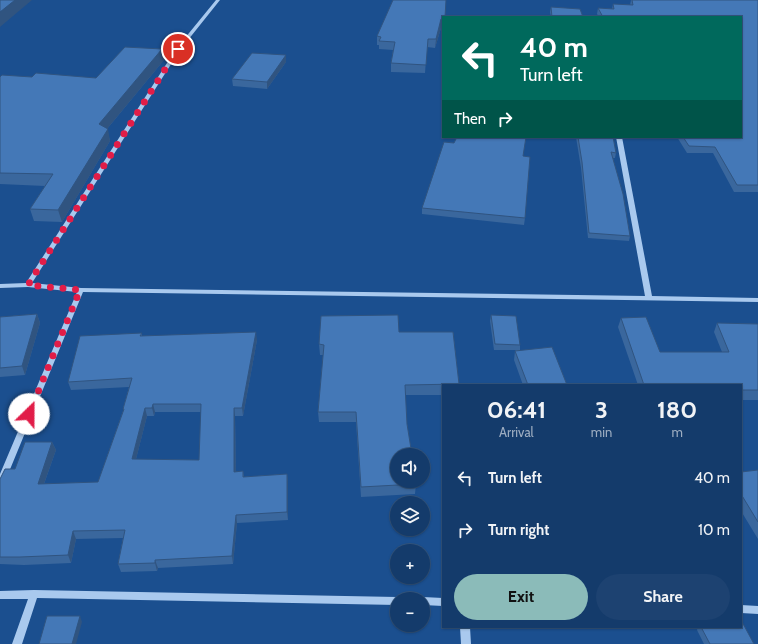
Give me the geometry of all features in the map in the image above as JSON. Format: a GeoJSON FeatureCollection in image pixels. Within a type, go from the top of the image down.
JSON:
{"type":"FeatureCollection","features":[{"type":"Feature","properties":{"kind":"street"},"geometry":{"type":"LineString","coordinates":[[28,285],[178,49],[218,0]]}},
{"type":"Feature","properties":{"kind":"street"},"geometry":{"type":"LineString","coordinates":[[619,138],[649,299]]}},
{"type":"Feature","properties":{"kind":"street"},"geometry":{"type":"LineString","coordinates":[[0,286],[28,285],[80,290],[758,300]]}},
{"type":"Feature","properties":{"kind":"street"},"geometry":{"type":"LineString","coordinates":[[0,484],[80,290]]}},
{"type":"Feature","properties":{"kind":"street"},"geometry":{"type":"LineString","coordinates":[[17,644],[34,594]]}},
{"type":"Feature","properties":{"kind":"street"},"geometry":{"type":"LineString","coordinates":[[0,595],[34,594],[390,601]]}},
{"type":"Feature","properties":{"kind":"street"},"geometry":{"type":"LineString","coordinates":[[430,602],[442,602]]}},
{"type":"Feature","properties":{"kind":"street"},"geometry":{"type":"LineString","coordinates":[[742,609],[758,610]]}},
{"type":"Feature","properties":{"kind":"street"},"geometry":{"type":"LineString","coordinates":[[465,628],[466,644]]}},
{"type":"Feature","properties":{"kind":"building"},"geometry":{"type":"Polygon","coordinates":[[[0,0],[15,0],[0,12],[0,0]]]}},
{"type":"Feature","properties":{"kind":"building"},"geometry":{"type":"Polygon","coordinates":[[[393,0],[446,0],[445,16],[442,16],[436,39],[428,39],[426,65],[391,63],[395,42],[379,41],[381,37],[377,36],[393,0]]]}},
{"type":"Feature","properties":{"kind":"building"},"geometry":{"type":"Polygon","coordinates":[[[632,0],[758,0],[758,185],[737,185],[715,147],[689,146],[684,138],[742,138],[742,16],[602,16],[598,8],[614,9],[613,4],[633,5],[632,0]]]}},
{"type":"Feature","properties":{"kind":"building"},"geometry":{"type":"Polygon","coordinates":[[[551,7],[580,9],[583,16],[552,16],[551,7]]]}},
{"type":"Feature","properties":{"kind":"building"},"geometry":{"type":"Polygon","coordinates":[[[125,47],[162,49],[99,124],[108,129],[58,210],[30,209],[53,174],[0,173],[0,77],[2,75],[32,77],[36,73],[96,78],[125,47]]]}},
{"type":"Feature","properties":{"kind":"building"},"geometry":{"type":"Polygon","coordinates":[[[252,53],[286,55],[267,82],[232,79],[252,53]]]}},
{"type":"Feature","properties":{"kind":"building"},"geometry":{"type":"Polygon","coordinates":[[[456,138],[526,138],[523,156],[530,157],[525,218],[422,208],[444,142],[454,143],[456,138]]]}},
{"type":"Feature","properties":{"kind":"building"},"geometry":{"type":"Polygon","coordinates":[[[578,138],[613,138],[616,153],[611,152],[623,194],[630,236],[589,233],[578,138]]]}},
{"type":"Feature","properties":{"kind":"building"},"geometry":{"type":"Polygon","coordinates":[[[37,314],[22,366],[0,368],[0,317],[37,314]]]}},
{"type":"Feature","properties":{"kind":"building"},"geometry":{"type":"Polygon","coordinates":[[[398,315],[399,332],[453,332],[459,384],[405,385],[407,424],[411,448],[390,448],[390,485],[361,487],[356,412],[318,412],[324,345],[319,344],[321,316],[398,315]]]}},
{"type":"Feature","properties":{"kind":"building"},"geometry":{"type":"Polygon","coordinates":[[[491,315],[516,316],[520,345],[495,344],[491,315]]]}},
{"type":"Feature","properties":{"kind":"building"},"geometry":{"type":"Polygon","coordinates":[[[646,317],[660,352],[729,352],[717,323],[758,324],[758,390],[742,390],[742,384],[644,384],[621,318],[646,317]]]}},
{"type":"Feature","properties":{"kind":"building"},"geometry":{"type":"Polygon","coordinates":[[[256,332],[242,408],[234,408],[234,472],[243,471],[243,477],[287,474],[287,512],[236,515],[232,556],[155,560],[155,563],[118,564],[125,530],[73,531],[68,555],[0,557],[0,479],[5,469],[15,469],[25,442],[52,442],[38,484],[98,482],[124,409],[132,378],[68,382],[80,336],[142,333],[140,336],[256,332]],[[153,404],[152,408],[145,408],[132,459],[199,460],[201,404],[153,404]]]}},
{"type":"Feature","properties":{"kind":"building"},"geometry":{"type":"Polygon","coordinates":[[[552,347],[567,384],[528,384],[515,351],[552,347]]]}},
{"type":"Feature","properties":{"kind":"building"},"geometry":{"type":"Polygon","coordinates":[[[758,470],[758,522],[742,496],[742,472],[758,470]]]}},
{"type":"Feature","properties":{"kind":"building"},"geometry":{"type":"Polygon","coordinates":[[[47,616],[80,616],[72,644],[39,644],[47,616]]]}},
{"type":"Feature","properties":{"kind":"building"},"geometry":{"type":"Polygon","coordinates":[[[742,622],[754,644],[710,644],[702,628],[742,628],[742,622]]]}},
{"type":"Feature","properties":{"kind":"route"},"geometry":{"type":"LineString","coordinates":[[29,414],[80,290],[28,285],[178,49]]}}]}
